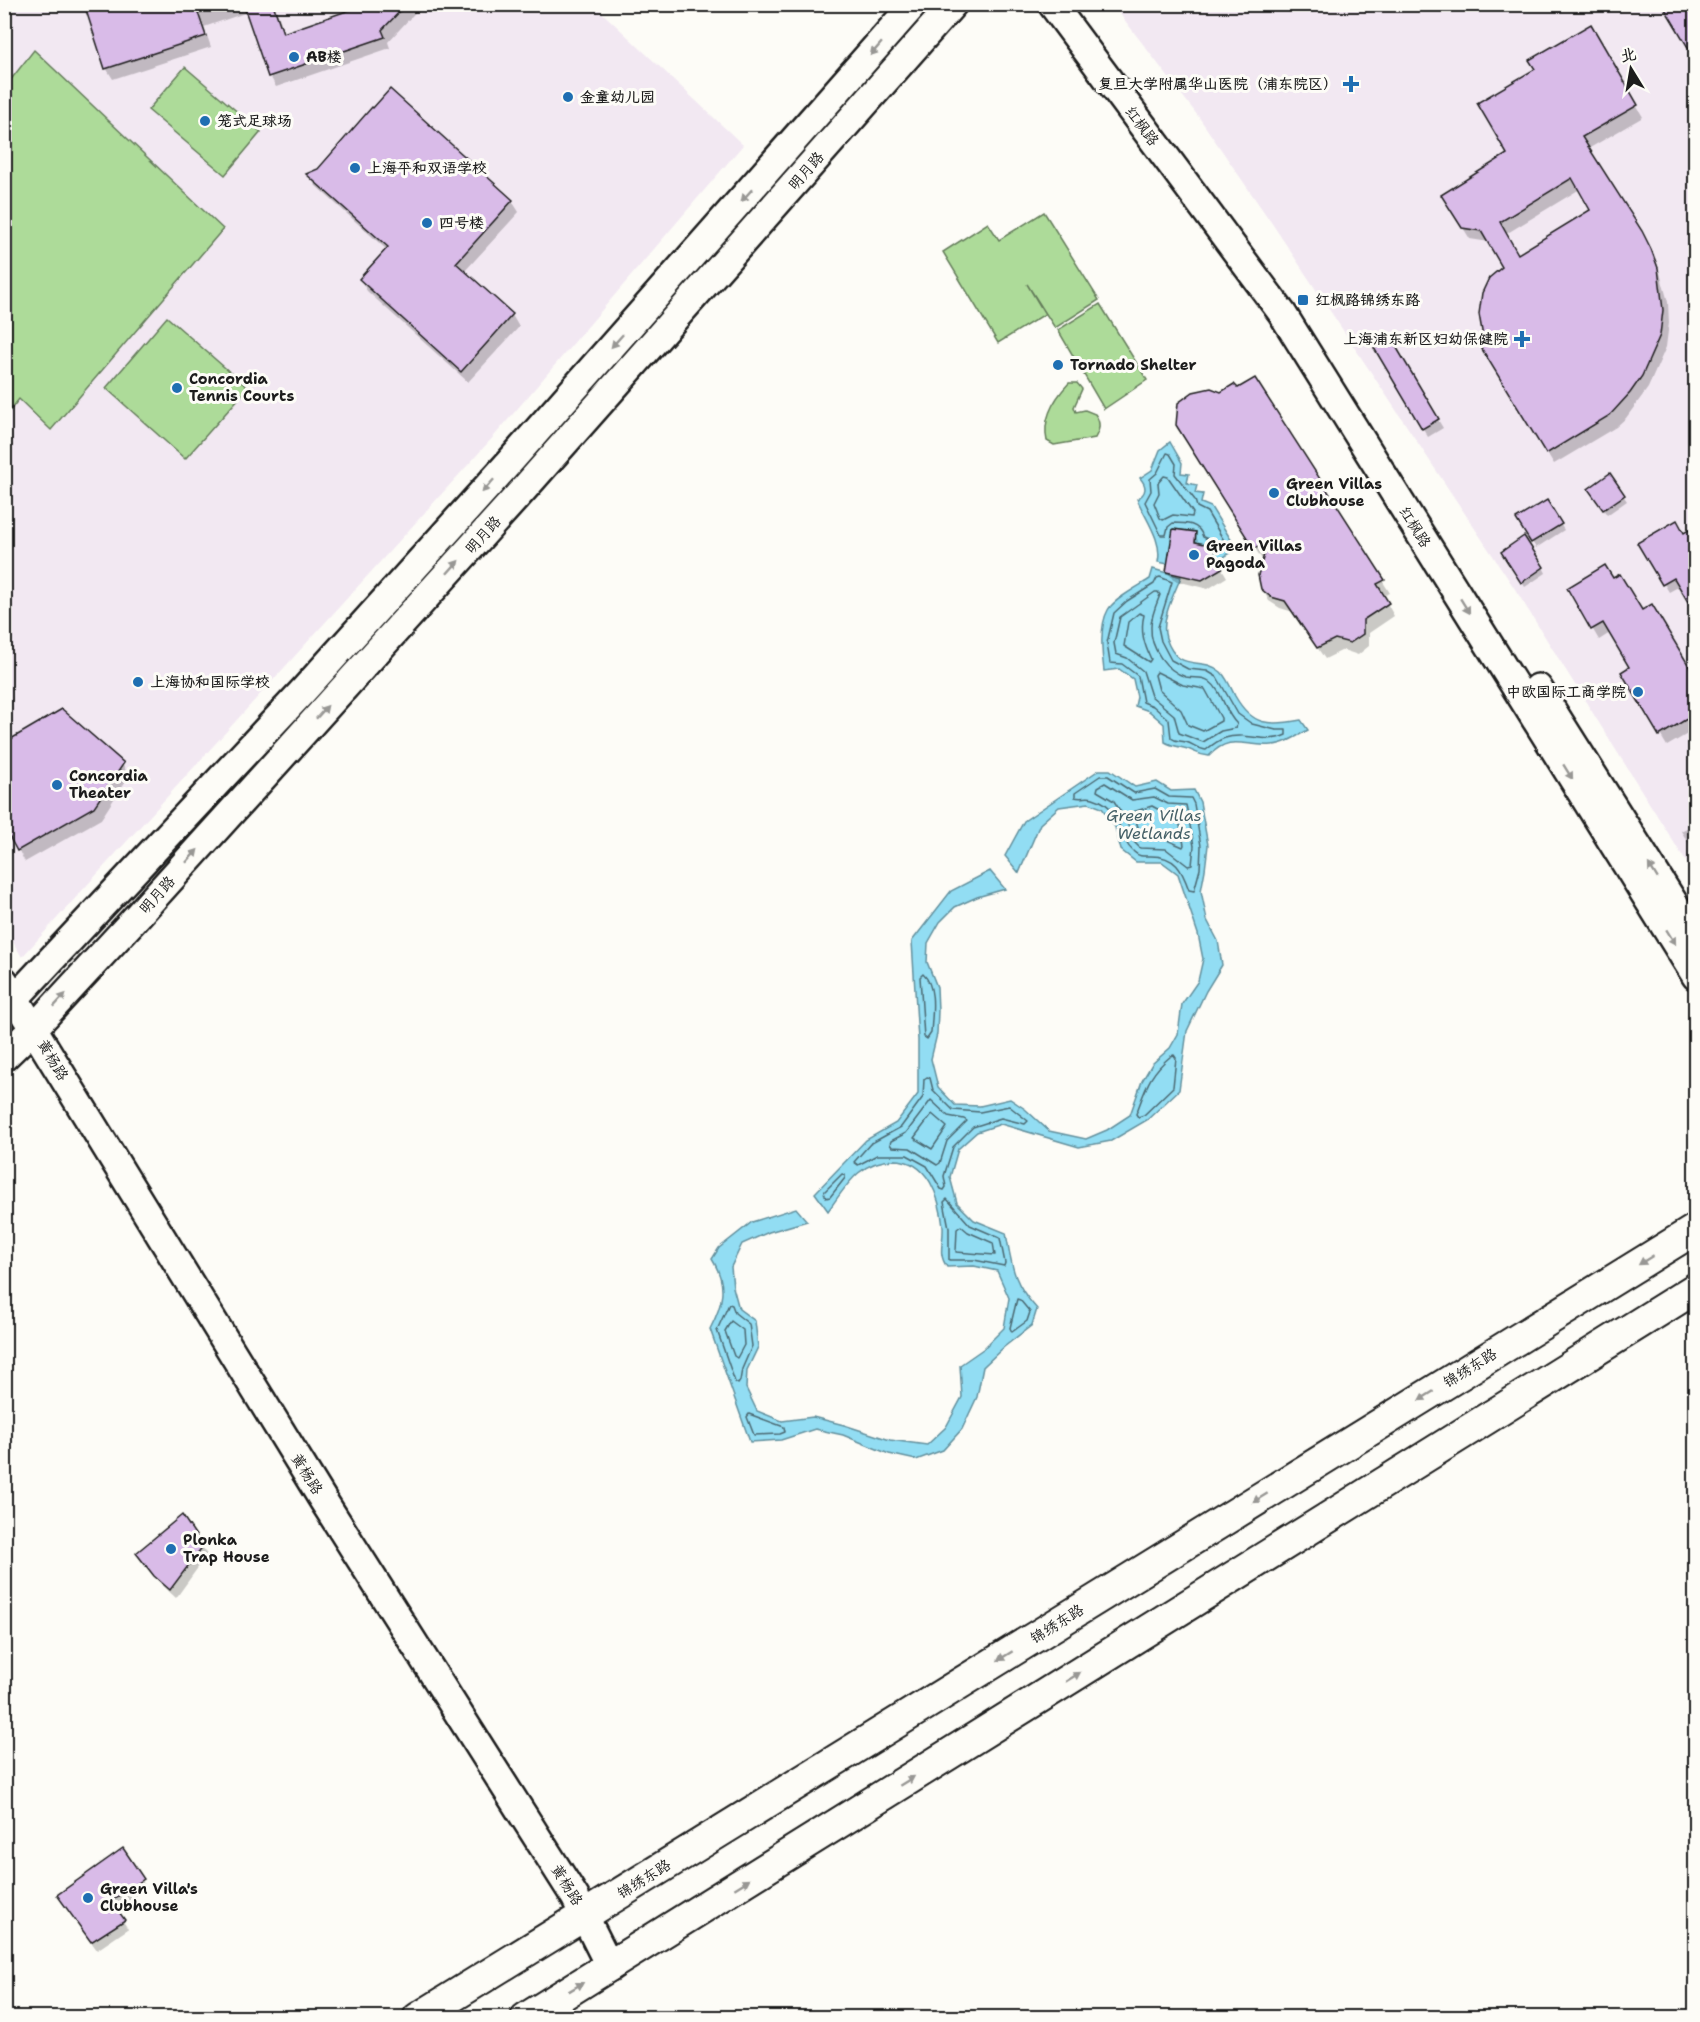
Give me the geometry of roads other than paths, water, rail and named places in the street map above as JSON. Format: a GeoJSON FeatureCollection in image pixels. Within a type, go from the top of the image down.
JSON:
{"type":"FeatureCollection","features":[{"type":"Feature","properties":{"kind":"main road","name":"锦绣东路"},"geometry":{"type":"LineString","coordinates":[[418,2018],[1695,1229]]}},
{"type":"Feature","properties":{"kind":"main road"},"geometry":{"type":"LineString","coordinates":[[526,2018],[1695,1288]]}},
{"type":"Feature","properties":{"kind":"street","name":"明月路"},"geometry":{"type":"LineString","coordinates":[[8,996],[303,691],[770,170],[914,4]]}},
{"type":"Feature","properties":{"kind":"street","name":"明月路"},"geometry":{"type":"LineString","coordinates":[[4,1057],[34,1028],[522,491],[953,4]]}},
{"type":"Feature","properties":{"kind":"street","name":"红枫路"},"geometry":{"type":"LineString","coordinates":[[1052,4],[1282,313],[1695,976]]}},
{"type":"Feature","properties":{"kind":"street","name":"红枫路"},"geometry":{"type":"LineString","coordinates":[[1073,4],[1294,305],[1695,938]]}},
{"type":"Feature","properties":{"kind":"street","name":"黄杨路"},"geometry":{"type":"LineString","coordinates":[[8,996],[34,1028],[323,1500],[586,1915],[610,1966]]}},
{"type":"Feature","properties":{"kind":"water"},"geometry":{"type":"Polygon","coordinates":[[[1170,442],[1182,463],[1181,473],[1189,474],[1187,483],[1197,485],[1195,493],[1203,494],[1201,503],[1211,507],[1233,543],[1232,552],[1219,560],[1209,545],[1195,542],[1196,532],[1174,529],[1169,554],[1173,565],[1158,562],[1156,538],[1137,499],[1145,489],[1140,478],[1152,470],[1160,450],[1170,442]]]}},
{"type":"Feature","properties":{"kind":"water"},"geometry":{"type":"Polygon","coordinates":[[[1153,569],[1181,577],[1165,623],[1166,638],[1177,657],[1184,661],[1206,664],[1221,672],[1241,706],[1262,722],[1280,723],[1301,720],[1308,730],[1277,744],[1232,743],[1224,745],[1209,756],[1165,742],[1164,724],[1149,711],[1135,706],[1137,697],[1133,679],[1119,669],[1104,671],[1103,657],[1102,632],[1108,610],[1121,597],[1150,579],[1153,569]]]}},
{"type":"Feature","properties":{"kind":"water","name":"Green Villas Wetlands"},"geometry":{"type":"Polygon","coordinates":[[[1099,770],[1110,770],[1135,787],[1157,782],[1171,791],[1194,790],[1200,802],[1208,845],[1201,891],[1207,920],[1218,941],[1222,965],[1206,991],[1187,1031],[1179,1090],[1147,1120],[1111,1141],[1079,1147],[1001,1124],[977,1132],[958,1149],[950,1177],[957,1203],[974,1220],[1006,1233],[1018,1282],[1037,1309],[1032,1325],[983,1367],[977,1397],[962,1429],[943,1450],[916,1460],[889,1454],[843,1435],[815,1429],[781,1440],[750,1442],[710,1329],[721,1303],[722,1294],[720,1277],[712,1259],[719,1248],[752,1222],[796,1208],[807,1221],[769,1232],[742,1244],[731,1267],[739,1309],[755,1321],[758,1347],[747,1370],[746,1388],[757,1411],[782,1421],[813,1417],[890,1440],[927,1445],[946,1427],[962,1397],[960,1365],[983,1349],[1004,1328],[1009,1298],[997,1271],[974,1266],[947,1267],[944,1262],[942,1257],[943,1227],[939,1204],[930,1183],[916,1166],[894,1160],[872,1165],[855,1176],[828,1211],[815,1193],[866,1140],[896,1123],[918,1094],[918,1040],[912,941],[951,891],[990,871],[1005,889],[977,897],[955,907],[940,922],[928,943],[927,962],[937,987],[938,1011],[937,1034],[931,1059],[938,1087],[955,1105],[980,1106],[1010,1099],[1049,1131],[1086,1139],[1107,1130],[1130,1115],[1142,1081],[1152,1064],[1170,1048],[1178,1034],[1182,1004],[1198,981],[1203,959],[1198,934],[1178,874],[1162,862],[1136,862],[1121,850],[1115,827],[1102,808],[1089,803],[1059,807],[1040,824],[1019,873],[1005,856],[1024,821],[1099,770]]]}},
{"type":"Feature","properties":{"kind":"place","name":"AB楼"},"geometry":{"type":"Point","coordinates":[294,57]}},
{"type":"Feature","properties":{"kind":"place","name":"复旦大学附属华山医院（浦东院区）"},"geometry":{"type":"Point","coordinates":[1351,84]}},
{"type":"Feature","properties":{"kind":"place","name":"金童幼儿园"},"geometry":{"type":"Point","coordinates":[568,97]}},
{"type":"Feature","properties":{"kind":"place","name":"笼式足球场"},"geometry":{"type":"Point","coordinates":[205,121]}},
{"type":"Feature","properties":{"kind":"place","name":"上海平和双语学校"},"geometry":{"type":"Point","coordinates":[355,168]}},
{"type":"Feature","properties":{"kind":"place","name":"四号楼"},"geometry":{"type":"Point","coordinates":[427,223]}},
{"type":"Feature","properties":{"kind":"place","name":"红枫路锦绣东路"},"geometry":{"type":"Point","coordinates":[1303,300]}},
{"type":"Feature","properties":{"kind":"place","name":"上海浦东新区妇幼保健院"},"geometry":{"type":"Point","coordinates":[1522,339]}},
{"type":"Feature","properties":{"kind":"place","name":"Tornado Shelter"},"geometry":{"type":"Point","coordinates":[1058,365]}},
{"type":"Feature","properties":{"kind":"place","name":"Concordia Tennis Courts"},"geometry":{"type":"Point","coordinates":[177,388]}},
{"type":"Feature","properties":{"kind":"place","name":"Green Villas Clubhouse"},"geometry":{"type":"Point","coordinates":[1274,493]}},
{"type":"Feature","properties":{"kind":"place","name":"Green Villas Pagoda"},"geometry":{"type":"Point","coordinates":[1194,555]}},
{"type":"Feature","properties":{"kind":"place","name":"上海协和国际学校"},"geometry":{"type":"Point","coordinates":[138,682]}},
{"type":"Feature","properties":{"kind":"place","name":"中欧国际工商学院"},"geometry":{"type":"Point","coordinates":[1638,692]}},
{"type":"Feature","properties":{"kind":"place","name":"Concordia Theater"},"geometry":{"type":"Point","coordinates":[57,785]}},
{"type":"Feature","properties":{"kind":"place","name":"Plonka Trap House"},"geometry":{"type":"Point","coordinates":[171,1549]}},
{"type":"Feature","properties":{"kind":"place","name":"Green Villa's Clubhouse"},"geometry":{"type":"Point","coordinates":[88,1898]}}]}
